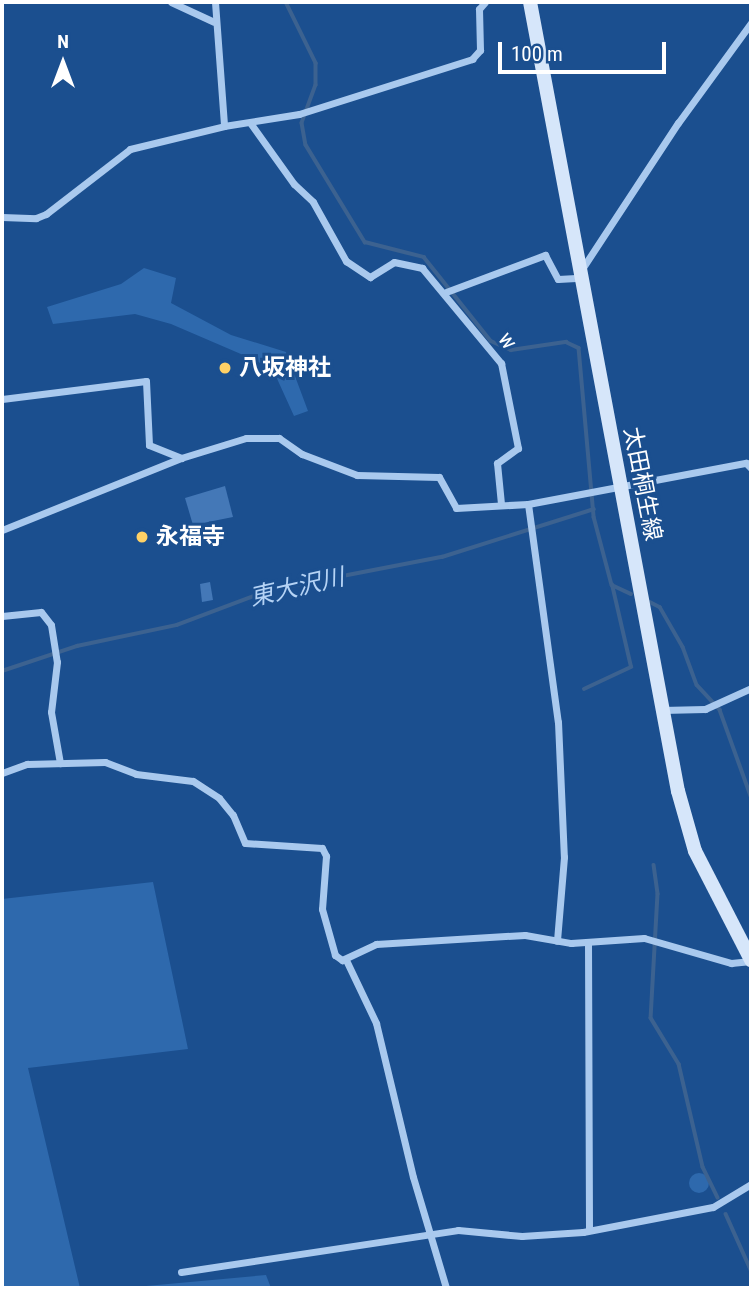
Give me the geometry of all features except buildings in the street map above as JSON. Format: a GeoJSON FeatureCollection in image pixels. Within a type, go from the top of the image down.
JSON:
{"type":"FeatureCollection","features":[{"type":"Feature","properties":{"kind":"main road","name":"太田桐生線"},"geometry":{"type":"LineString","coordinates":[[530,2],[661,710],[695,851],[751,961]]}},
{"type":"Feature","properties":{"kind":"street"},"geometry":{"type":"LineString","coordinates":[[171,2],[214,22]]}},
{"type":"Feature","properties":{"kind":"street"},"geometry":{"type":"LineString","coordinates":[[215,2],[214,22],[224,126]]}},
{"type":"Feature","properties":{"kind":"street"},"geometry":{"type":"LineString","coordinates":[[2,218],[46,214],[130,149],[224,126],[251,124],[302,113],[478,55],[480,9],[485,2]]}},
{"type":"Feature","properties":{"kind":"street"},"geometry":{"type":"LineString","coordinates":[[449,291],[545,255],[558,279],[571,281],[580,274],[678,123],[751,23]]}},
{"type":"Feature","properties":{"kind":"street","name":"w"},"geometry":{"type":"LineString","coordinates":[[251,124],[294,184],[313,202],[346,261],[370,277],[404,260],[422,268],[449,291],[501,363],[518,448],[497,463],[501,504]]}},
{"type":"Feature","properties":{"kind":"street"},"geometry":{"type":"LineString","coordinates":[[2,399],[146,381],[149,445],[181,458]]}},
{"type":"Feature","properties":{"kind":"street"},"geometry":{"type":"LineString","coordinates":[[2,530],[181,458],[268,436],[357,475],[439,477],[456,508],[528,504],[746,463],[751,468]]}},
{"type":"Feature","properties":{"kind":"street"},"geometry":{"type":"LineString","coordinates":[[528,504],[558,722],[564,857],[557,941]]}},
{"type":"Feature","properties":{"kind":"street"},"geometry":{"type":"LineString","coordinates":[[2,616],[41,612],[51,625],[57,662],[51,712],[60,763]]}},
{"type":"Feature","properties":{"kind":"street"},"geometry":{"type":"LineString","coordinates":[[661,710],[718,705],[751,688]]}},
{"type":"Feature","properties":{"kind":"street"},"geometry":{"type":"LineString","coordinates":[[2,773],[27,764],[105,762],[136,774],[193,781],[219,798],[233,815],[245,843],[322,848],[326,856],[322,909],[335,955],[346,960],[376,1023],[413,1177],[433,1233],[446,1288]]}},
{"type":"Feature","properties":{"kind":"street"},"geometry":{"type":"LineString","coordinates":[[346,960],[376,944],[525,934],[557,941],[652,939],[732,963],[751,961]]}},
{"type":"Feature","properties":{"kind":"street"},"geometry":{"type":"LineString","coordinates":[[588,942],[589,1230]]}},
{"type":"Feature","properties":{"kind":"street"},"geometry":{"type":"LineString","coordinates":[[181,1272],[458,1230],[522,1236],[589,1230],[713,1207],[751,1184]]}},
{"type":"Feature","properties":{"kind":"shaded area"},"geometry":{"type":"Polygon","coordinates":[[[144,268],[176,278],[171,303],[231,335],[286,352],[308,411],[294,416],[274,372],[257,361],[171,324],[135,314],[53,324],[47,307],[121,284],[144,268]]]}},
{"type":"Feature","properties":{"kind":"shaded area"},"geometry":{"type":"Polygon","coordinates":[[[153,882],[188,1049],[28,1068],[80,1288],[2,1288],[2,899],[153,882]]]}},
{"type":"Feature","properties":{"kind":"shaded area"},"geometry":{"type":"Polygon","coordinates":[[[695,1173],[703,1173],[709,1183],[703,1193],[695,1193],[689,1187],[689,1179],[695,1173]]]}},
{"type":"Feature","properties":{"kind":"shaded area"},"geometry":{"type":"Polygon","coordinates":[[[266,1275],[271,1288],[124,1288],[266,1275]]]}},
{"type":"Feature","properties":{"kind":"waterway"},"geometry":{"type":"LineString","coordinates":[[286,2],[316,63],[316,85],[302,123],[306,145],[365,242],[424,257],[491,341],[511,350],[566,342],[579,348],[594,517],[612,585],[631,594]]}},
{"type":"Feature","properties":{"kind":"waterway","name":"東大沢川"},"geometry":{"type":"LineString","coordinates":[[2,671],[77,646],[177,625],[270,590],[442,557],[594,509]]}},
{"type":"Feature","properties":{"kind":"waterway"},"geometry":{"type":"LineString","coordinates":[[584,689],[631,667],[612,585]]}},
{"type":"Feature","properties":{"kind":"waterway"},"geometry":{"type":"LineString","coordinates":[[650,602],[660,607],[683,647],[697,685],[720,710],[751,796]]}},
{"type":"Feature","properties":{"kind":"waterway"},"geometry":{"type":"LineString","coordinates":[[654,865],[658,894],[651,1018],[679,1064],[703,1167],[718,1198]]}},
{"type":"Feature","properties":{"kind":"waterway"},"geometry":{"type":"LineString","coordinates":[[726,1214],[751,1270]]}},
{"type":"Feature","properties":{"kind":"place","name":"八坂神社"},"geometry":{"type":"Point","coordinates":[225,368]}},
{"type":"Feature","properties":{"kind":"place","name":"永福寺"},"geometry":{"type":"Point","coordinates":[142,537]}}]}
